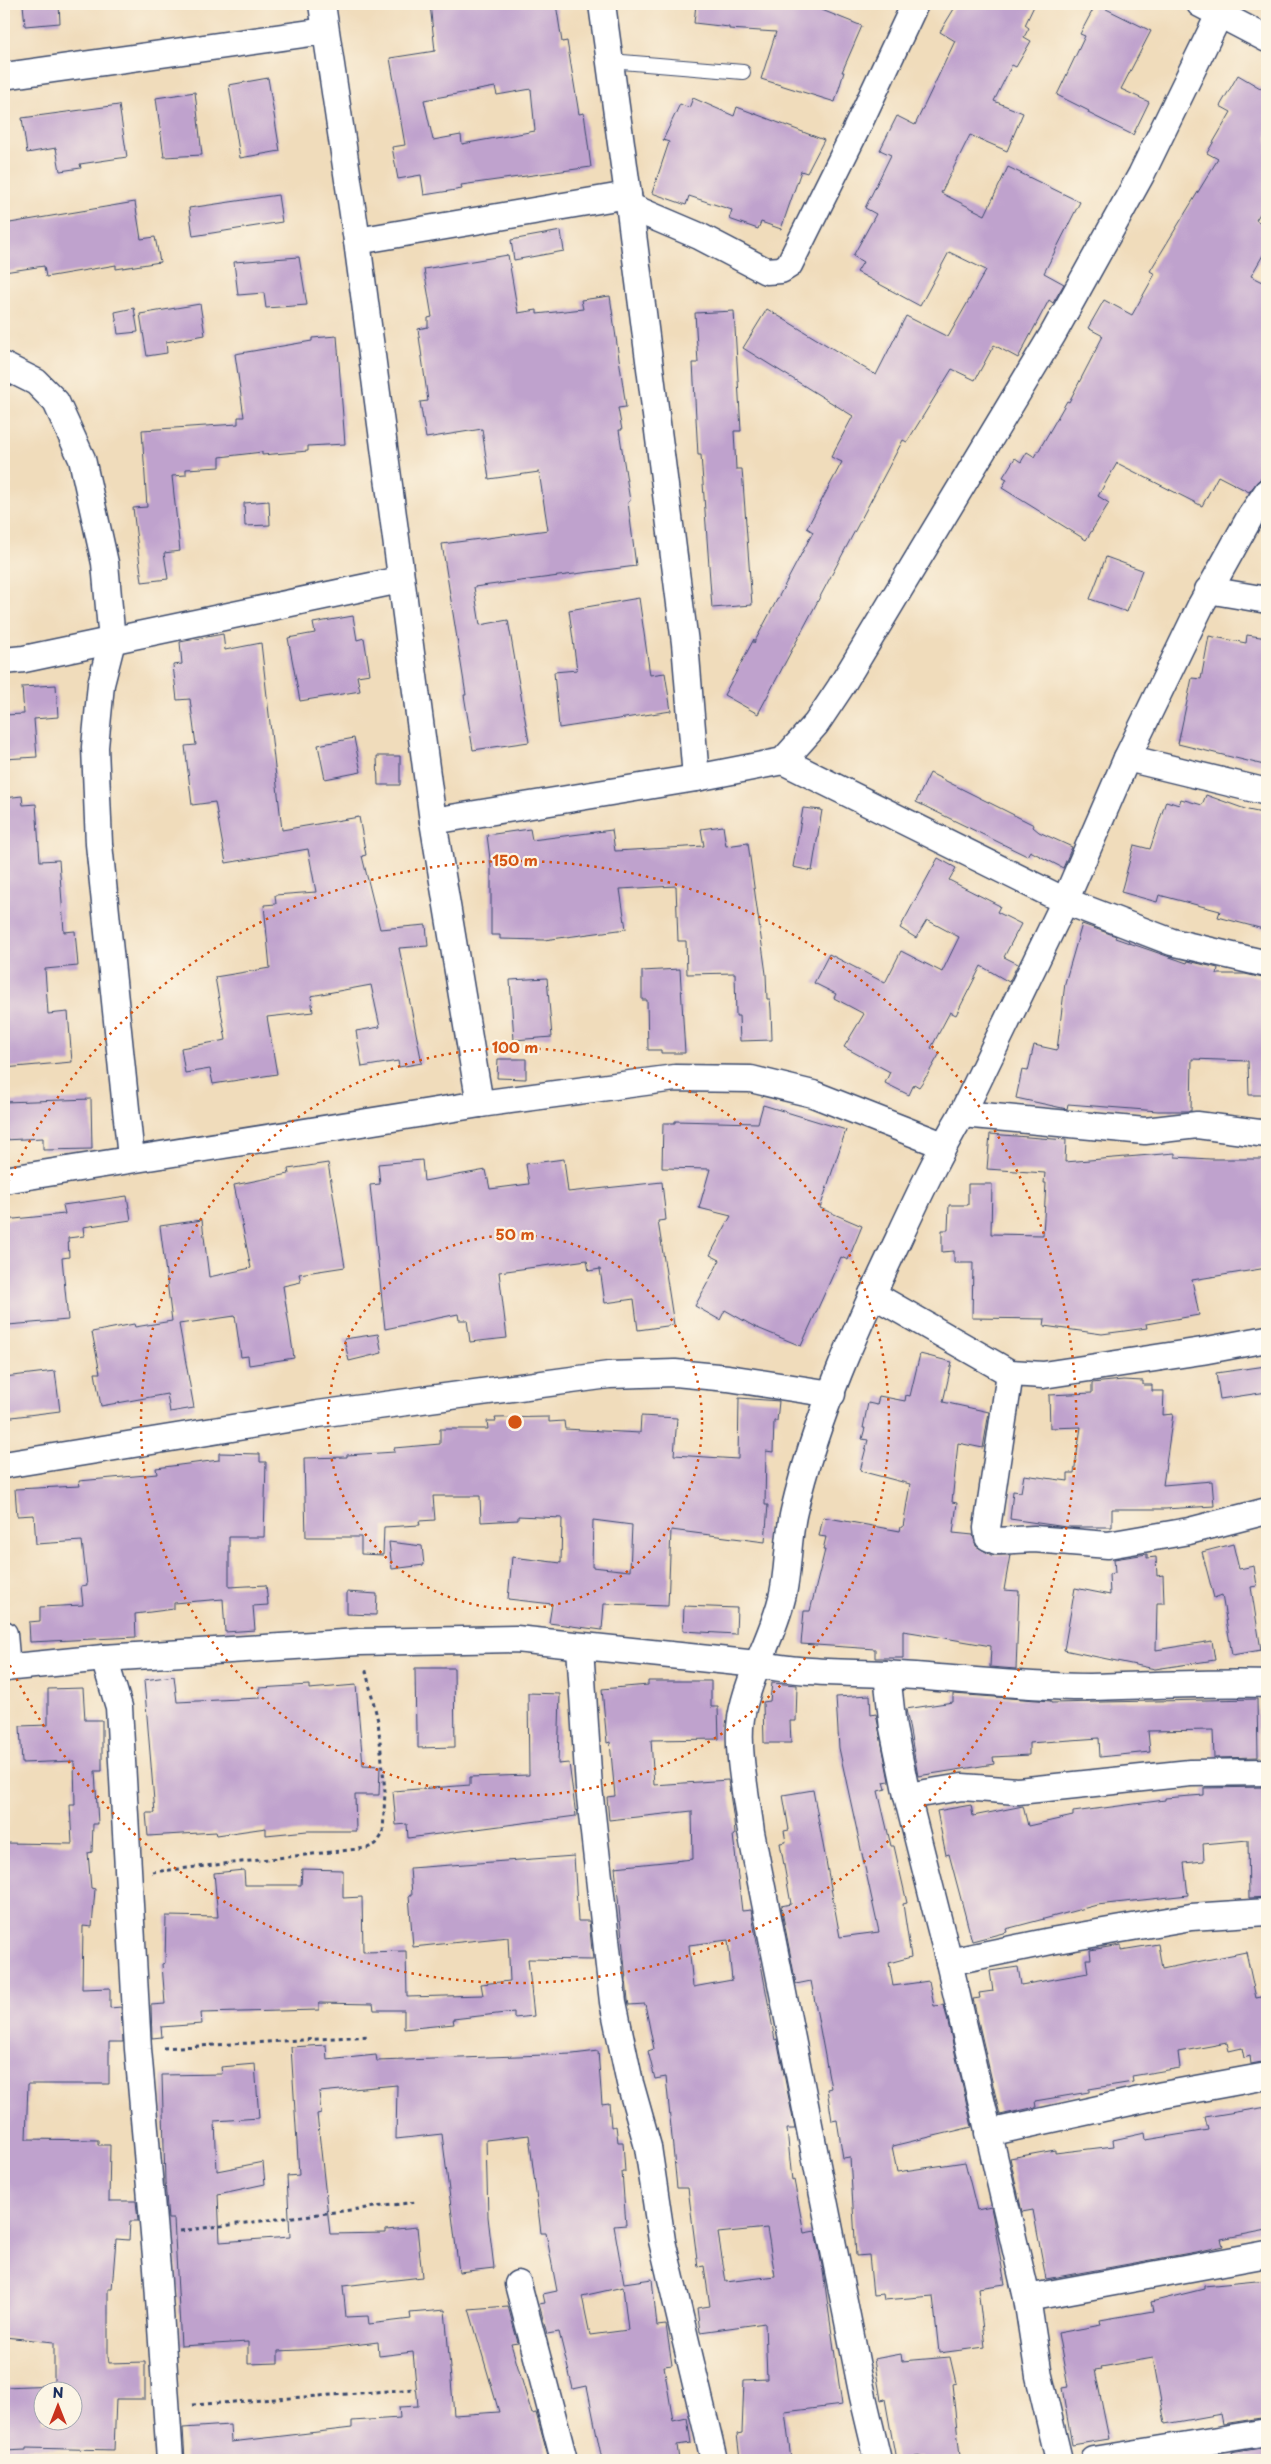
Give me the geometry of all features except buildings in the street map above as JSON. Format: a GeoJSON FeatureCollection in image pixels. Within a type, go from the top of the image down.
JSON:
{"type":"FeatureCollection","features":[{"type":"Feature","properties":{"kind":"street"},"geometry":{"type":"LineString","coordinates":[[322,4],[324,31],[357,241],[433,821],[480,1104]]}},
{"type":"Feature","properties":{"kind":"street"},"geometry":{"type":"LineString","coordinates":[[602,4],[685,643],[696,778]]}},
{"type":"Feature","properties":{"kind":"street"},"geometry":{"type":"LineString","coordinates":[[357,241],[629,201],[766,271],[780,270],[789,264],[855,132],[915,4]]}},
{"type":"Feature","properties":{"kind":"street"},"geometry":{"type":"LineString","coordinates":[[433,821],[696,778],[782,761],[816,724],[840,688],[1053,334],[1141,175],[1209,9],[1267,39]]}},
{"type":"Feature","properties":{"kind":"street"},"geometry":{"type":"LineString","coordinates":[[4,76],[324,31]]}},
{"type":"Feature","properties":{"kind":"street"},"geometry":{"type":"LineString","coordinates":[[4,366],[36,382],[56,402],[82,459],[104,563],[112,641],[101,684],[94,747],[99,844],[132,1158]]}},
{"type":"Feature","properties":{"kind":"street"},"geometry":{"type":"LineString","coordinates":[[878,2460],[859,2378],[751,1832],[742,1764],[741,1718],[757,1664],[772,1634],[780,1606],[793,1512],[832,1394],[872,1294],[943,1145],[962,1114],[1065,901],[1127,758],[1208,590],[1250,517],[1267,492]]}},
{"type":"Feature","properties":{"kind":"street"},"geometry":{"type":"LineString","coordinates":[[4,661],[112,641],[400,580]]}},
{"type":"Feature","properties":{"kind":"street"},"geometry":{"type":"LineString","coordinates":[[1208,590],[1267,600]]}},
{"type":"Feature","properties":{"kind":"street"},"geometry":{"type":"LineString","coordinates":[[1127,758],[1267,792]]}},
{"type":"Feature","properties":{"kind":"street"},"geometry":{"type":"LineString","coordinates":[[782,761],[1065,901],[1172,942],[1267,964]]}},
{"type":"Feature","properties":{"kind":"street"},"geometry":{"type":"LineString","coordinates":[[4,1180],[132,1158],[480,1104],[675,1078],[751,1079],[813,1094],[943,1145]]}},
{"type":"Feature","properties":{"kind":"street"},"geometry":{"type":"LineString","coordinates":[[962,1114],[1146,1131],[1197,1125],[1267,1134]]}},
{"type":"Feature","properties":{"kind":"street"},"geometry":{"type":"LineString","coordinates":[[872,1294],[1010,1373],[1043,1375],[1202,1352],[1267,1339]]}},
{"type":"Feature","properties":{"kind":"street"},"geometry":{"type":"LineString","coordinates":[[4,1465],[318,1414],[609,1376],[675,1373],[728,1378],[832,1394]]}},
{"type":"Feature","properties":{"kind":"street"},"geometry":{"type":"LineString","coordinates":[[1010,1373],[987,1528],[988,1537],[997,1541],[1034,1539],[1108,1545],[1189,1531],[1267,1512]]}},
{"type":"Feature","properties":{"kind":"street"},"geometry":{"type":"LineString","coordinates":[[4,1634],[6,1668],[104,1658],[359,1642],[516,1639],[757,1664],[781,1669],[887,1674],[988,1683],[1088,1687],[1214,1682],[1267,1684]]}},
{"type":"Feature","properties":{"kind":"street"},"geometry":{"type":"LineString","coordinates":[[580,1647],[589,1779],[613,2002],[630,2083],[648,2147],[662,2241],[714,2460]]}},
{"type":"Feature","properties":{"kind":"street"},"geometry":{"type":"LineString","coordinates":[[104,1658],[119,1707],[138,2049],[154,2234],[170,2460]]}},
{"type":"Feature","properties":{"kind":"street"},"geometry":{"type":"LineString","coordinates":[[887,1674],[893,1728],[907,1796],[949,1962],[1027,2298],[1040,2376],[1059,2460]]}},
{"type":"Feature","properties":{"kind":"street"},"geometry":{"type":"LineString","coordinates":[[907,1796],[962,1787],[1018,1791],[1190,1773],[1267,1772]]}},
{"type":"Feature","properties":{"kind":"street"},"geometry":{"type":"LineString","coordinates":[[949,1962],[1051,1941],[1191,1917],[1267,1912]]}},
{"type":"Feature","properties":{"kind":"street"},"geometry":{"type":"LineString","coordinates":[[988,2133],[1163,2095],[1267,2076]]}},
{"type":"Feature","properties":{"kind":"street"},"geometry":{"type":"LineString","coordinates":[[1027,2298],[1267,2254]]}},
{"type":"Feature","properties":{"kind":"street"},"geometry":{"type":"LineString","coordinates":[[518,2284],[564,2460]]}},
{"type":"Feature","properties":{"kind":"street"},"geometry":{"type":"LineString","coordinates":[[1094,2460],[1267,2432]]}},
{"type":"Feature","properties":{"kind":"lane"},"geometry":{"type":"LineString","coordinates":[[610,61],[743,72]]}},
{"type":"Feature","properties":{"kind":"path"},"geometry":{"type":"LineString","coordinates":[[127,1875],[368,1848],[376,1844],[383,1834],[385,1791],[378,1721],[359,1642]]}},
{"type":"Feature","properties":{"kind":"path"},"geometry":{"type":"LineString","coordinates":[[138,2049],[370,2036]]}},
{"type":"Feature","properties":{"kind":"path"},"geometry":{"type":"LineString","coordinates":[[154,2234],[416,2202]]}},
{"type":"Feature","properties":{"kind":"path"},"geometry":{"type":"LineString","coordinates":[[166,2406],[416,2389]]}}]}
